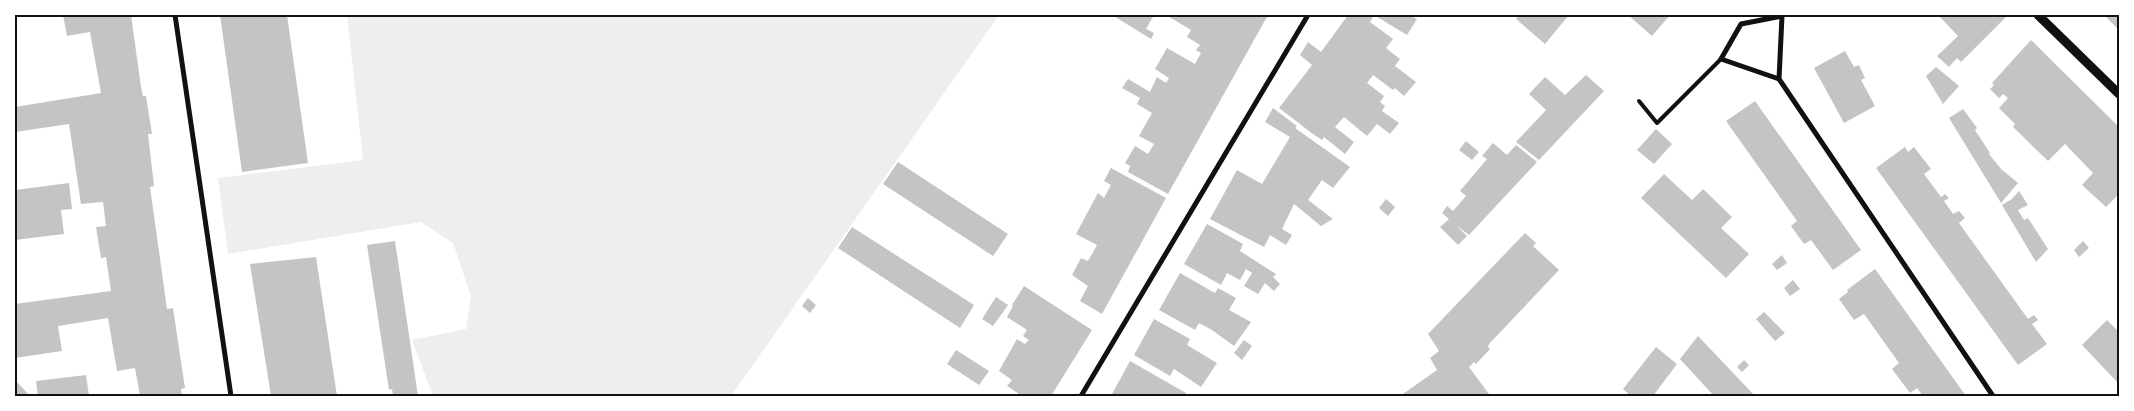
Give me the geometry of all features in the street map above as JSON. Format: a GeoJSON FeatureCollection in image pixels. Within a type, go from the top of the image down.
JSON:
{"type":"FeatureCollection","features":[{"type":"Feature","properties":{"kind":"street"},"geometry":{"type":"LineString","coordinates":[[175,15],[231,396]]}},
{"type":"Feature","properties":{"kind":"street"},"geometry":{"type":"LineString","coordinates":[[1081,396],[1308,15]]}},
{"type":"Feature","properties":{"kind":"street"},"geometry":{"type":"LineString","coordinates":[[1779,79],[1721,59],[1741,24],[1782,15],[1779,79],[1993,396]]}},
{"type":"Feature","properties":{"kind":"street"},"geometry":{"type":"LineString","coordinates":[[2038,15],[2119,94]]}},
{"type":"Feature","properties":{"kind":"lane"},"geometry":{"type":"LineString","coordinates":[[1638,101],[1657,123],[1721,59]]}},
{"type":"Feature","properties":{"kind":"shaded area"},"geometry":{"type":"Polygon","coordinates":[[[347,15],[999,15],[731,396],[433,396],[412,340],[466,329],[471,296],[453,243],[421,222],[228,254],[218,178],[363,160],[347,15]]]}},
{"type":"Feature","properties":{"kind":"building"},"geometry":{"type":"Polygon","coordinates":[[[63,15],[131,15],[141,87],[143,96],[146,96],[152,134],[148,134],[154,186],[150,187],[167,309],[173,308],[185,388],[181,389],[182,396],[140,396],[135,368],[117,371],[108,318],[58,326],[62,351],[15,358],[15,304],[111,291],[106,257],[101,258],[96,227],[106,226],[103,202],[81,204],[69,124],[15,132],[15,107],[101,93],[90,32],[67,36],[63,15]]]}},
{"type":"Feature","properties":{"kind":"building"},"geometry":{"type":"Polygon","coordinates":[[[220,15],[287,15],[308,163],[242,172],[220,15]]]}},
{"type":"Feature","properties":{"kind":"building"},"geometry":{"type":"Polygon","coordinates":[[[1112,15],[1154,15],[1146,29],[1154,33],[1151,39],[1112,15]]]}},
{"type":"Feature","properties":{"kind":"building"},"geometry":{"type":"Polygon","coordinates":[[[1166,15],[1268,15],[1168,194],[1128,172],[1130,166],[1125,163],[1135,146],[1148,154],[1154,144],[1139,136],[1152,113],[1137,104],[1140,98],[1122,88],[1128,79],[1150,92],[1157,77],[1166,83],[1169,78],[1155,69],[1167,48],[1195,64],[1201,53],[1196,50],[1200,45],[1187,37],[1191,30],[1166,15]]]}},
{"type":"Feature","properties":{"kind":"building"},"geometry":{"type":"Polygon","coordinates":[[[1348,15],[1374,15],[1370,22],[1393,39],[1386,48],[1400,59],[1395,66],[1416,82],[1404,96],[1395,88],[1393,90],[1373,75],[1367,83],[1384,96],[1380,102],[1385,106],[1382,111],[1399,123],[1390,134],[1377,124],[1367,136],[1344,117],[1335,127],[1354,142],[1345,154],[1324,137],[1322,140],[1279,108],[1312,65],[1300,55],[1308,42],[1321,52],[1348,15]]]}},
{"type":"Feature","properties":{"kind":"building"},"geometry":{"type":"Polygon","coordinates":[[[1374,15],[1409,15],[1417,19],[1407,35],[1374,15]]]}},
{"type":"Feature","properties":{"kind":"building"},"geometry":{"type":"Polygon","coordinates":[[[1520,15],[1569,15],[1545,44],[1516,19],[1520,15]]]}},
{"type":"Feature","properties":{"kind":"building"},"geometry":{"type":"Polygon","coordinates":[[[1628,15],[1670,15],[1652,36],[1628,15]]]}},
{"type":"Feature","properties":{"kind":"building"},"geometry":{"type":"Polygon","coordinates":[[[1938,15],[2007,16],[1961,62],[1957,58],[1949,67],[1937,56],[1958,36],[1938,15]]]}},
{"type":"Feature","properties":{"kind":"building"},"geometry":{"type":"Polygon","coordinates":[[[2104,15],[2119,15],[2119,30],[2104,15]]]}},
{"type":"Feature","properties":{"kind":"building"},"geometry":{"type":"Polygon","coordinates":[[[2031,40],[2119,127],[2119,194],[2106,207],[2082,185],[2093,173],[2065,144],[2048,161],[2013,127],[2015,124],[1999,108],[2008,98],[2003,94],[1999,98],[1990,89],[1994,85],[1992,83],[2031,40]]]}},
{"type":"Feature","properties":{"kind":"building"},"geometry":{"type":"Polygon","coordinates":[[[1845,51],[1854,67],[1859,65],[1865,78],[1861,80],[1875,106],[1844,123],[1814,68],[1845,51]]]}},
{"type":"Feature","properties":{"kind":"building"},"geometry":{"type":"Polygon","coordinates":[[[1936,67],[1959,86],[1943,104],[1926,76],[1936,67]]]}},
{"type":"Feature","properties":{"kind":"building"},"geometry":{"type":"Polygon","coordinates":[[[1586,75],[1604,91],[1539,160],[1516,142],[1546,110],[1529,94],[1545,77],[1565,95],[1586,75]]]}},
{"type":"Feature","properties":{"kind":"building"},"geometry":{"type":"Polygon","coordinates":[[[1755,101],[1861,250],[1833,270],[1811,240],[1804,244],[1791,226],[1797,221],[1726,121],[1755,101]]]}},
{"type":"Feature","properties":{"kind":"building"},"geometry":{"type":"Polygon","coordinates":[[[1273,108],[1297,126],[1295,128],[1350,167],[1333,188],[1322,180],[1308,200],[1333,219],[1321,226],[1294,204],[1282,229],[1292,235],[1286,245],[1270,235],[1264,247],[1210,219],[1237,170],[1262,184],[1290,137],[1265,122],[1273,108]]]}},
{"type":"Feature","properties":{"kind":"building"},"geometry":{"type":"Polygon","coordinates":[[[1963,109],[1977,128],[1975,130],[1989,154],[2001,169],[2018,183],[2001,203],[1949,118],[1963,109]]]}},
{"type":"Feature","properties":{"kind":"building"},"geometry":{"type":"Polygon","coordinates":[[[1656,129],[1672,144],[1654,164],[1637,150],[1656,129]]]}},
{"type":"Feature","properties":{"kind":"building"},"geometry":{"type":"Polygon","coordinates":[[[1466,141],[1479,152],[1472,160],[1459,150],[1466,141]]]}},
{"type":"Feature","properties":{"kind":"building"},"geometry":{"type":"Polygon","coordinates":[[[1493,143],[1507,155],[1516,145],[1537,162],[1469,235],[1456,225],[1467,236],[1458,245],[1440,227],[1449,219],[1442,213],[1447,206],[1453,211],[1466,196],[1460,191],[1487,159],[1482,156],[1493,143]]]}},
{"type":"Feature","properties":{"kind":"building"},"geometry":{"type":"Polygon","coordinates":[[[1905,147],[1908,152],[1914,147],[1931,169],[1924,174],[1941,197],[1945,194],[1949,198],[1944,201],[1953,214],[1959,211],[1965,218],[1959,223],[2028,319],[2034,315],[2038,320],[2032,324],[2047,344],[2018,365],[1876,168],[1905,147]]]}},
{"type":"Feature","properties":{"kind":"building"},"geometry":{"type":"Polygon","coordinates":[[[898,162],[1008,234],[993,256],[883,184],[898,162]]]}},
{"type":"Feature","properties":{"kind":"building"},"geometry":{"type":"Polygon","coordinates":[[[1111,168],[1166,198],[1102,314],[1080,301],[1088,286],[1072,275],[1081,258],[1088,261],[1097,245],[1076,234],[1098,193],[1104,198],[1111,185],[1104,181],[1111,168]]]}},
{"type":"Feature","properties":{"kind":"building"},"geometry":{"type":"Polygon","coordinates":[[[1664,174],[1692,200],[1703,189],[1732,217],[1721,228],[1749,254],[1726,278],[1641,198],[1664,174]]]}},
{"type":"Feature","properties":{"kind":"building"},"geometry":{"type":"Polygon","coordinates":[[[69,183],[72,209],[61,210],[64,234],[15,240],[15,190],[69,183]]]}},
{"type":"Feature","properties":{"kind":"building"},"geometry":{"type":"Polygon","coordinates":[[[2019,191],[2028,205],[2018,210],[2024,220],[2028,218],[2048,249],[2036,262],[2002,205],[2012,199],[2019,191]]]}},
{"type":"Feature","properties":{"kind":"building"},"geometry":{"type":"Polygon","coordinates":[[[1386,199],[1395,207],[1388,216],[1379,208],[1386,199]]]}},
{"type":"Feature","properties":{"kind":"building"},"geometry":{"type":"Polygon","coordinates":[[[1207,224],[1243,244],[1240,251],[1276,274],[1273,277],[1280,284],[1274,291],[1265,283],[1258,294],[1244,286],[1252,273],[1246,269],[1240,280],[1227,273],[1221,285],[1184,264],[1207,224]]]}},
{"type":"Feature","properties":{"kind":"building"},"geometry":{"type":"Polygon","coordinates":[[[852,227],[974,305],[960,328],[838,248],[852,227]]]}},
{"type":"Feature","properties":{"kind":"building"},"geometry":{"type":"Polygon","coordinates":[[[1525,233],[1536,243],[1533,246],[1559,270],[1489,344],[1488,347],[1490,349],[1476,364],[1474,362],[1469,367],[1489,394],[1486,396],[1400,396],[1437,370],[1430,358],[1439,351],[1428,334],[1525,233]]]}},
{"type":"Feature","properties":{"kind":"building"},"geometry":{"type":"Polygon","coordinates":[[[395,241],[418,396],[393,396],[392,389],[389,390],[367,245],[395,241]]]}},
{"type":"Feature","properties":{"kind":"building"},"geometry":{"type":"Polygon","coordinates":[[[2083,241],[2089,248],[2079,257],[2074,250],[2083,241]]]}},
{"type":"Feature","properties":{"kind":"building"},"geometry":{"type":"Polygon","coordinates":[[[1782,255],[1787,263],[1777,270],[1772,264],[1782,255]]]}},
{"type":"Feature","properties":{"kind":"building"},"geometry":{"type":"Polygon","coordinates":[[[316,257],[337,396],[271,396],[250,264],[316,257]]]}},
{"type":"Feature","properties":{"kind":"building"},"geometry":{"type":"Polygon","coordinates":[[[1875,269],[1966,396],[1923,396],[1917,388],[1910,393],[1892,369],[1899,363],[1864,314],[1854,320],[1839,299],[1848,292],[1847,290],[1875,269]]]}},
{"type":"Feature","properties":{"kind":"building"},"geometry":{"type":"Polygon","coordinates":[[[1180,273],[1215,293],[1218,288],[1236,298],[1229,310],[1251,322],[1234,346],[1199,323],[1195,330],[1159,310],[1180,273]]]}},
{"type":"Feature","properties":{"kind":"building"},"geometry":{"type":"Polygon","coordinates":[[[1793,280],[1800,289],[1790,296],[1784,288],[1793,280]]]}},
{"type":"Feature","properties":{"kind":"building"},"geometry":{"type":"Polygon","coordinates":[[[1024,286],[1092,330],[1051,396],[1022,396],[1007,386],[1012,380],[999,371],[1017,339],[1025,344],[1029,340],[1023,336],[1027,330],[1007,317],[1024,286]]]}},
{"type":"Feature","properties":{"kind":"building"},"geometry":{"type":"Polygon","coordinates":[[[996,297],[1008,305],[993,326],[982,319],[996,297]]]}},
{"type":"Feature","properties":{"kind":"building"},"geometry":{"type":"Polygon","coordinates":[[[808,298],[816,305],[810,313],[802,306],[808,298]]]}},
{"type":"Feature","properties":{"kind":"building"},"geometry":{"type":"Polygon","coordinates":[[[1764,312],[1785,333],[1775,341],[1756,319],[1764,312]]]}},
{"type":"Feature","properties":{"kind":"building"},"geometry":{"type":"Polygon","coordinates":[[[1154,319],[1190,339],[1187,345],[1217,363],[1201,387],[1174,369],[1170,376],[1134,355],[1154,319]]]}},
{"type":"Feature","properties":{"kind":"building"},"geometry":{"type":"Polygon","coordinates":[[[2107,320],[2119,332],[2119,384],[2082,345],[2107,320]]]}},
{"type":"Feature","properties":{"kind":"building"},"geometry":{"type":"Polygon","coordinates":[[[1698,336],[1755,396],[1714,396],[1680,359],[1698,336]]]}},
{"type":"Feature","properties":{"kind":"building"},"geometry":{"type":"Polygon","coordinates":[[[1244,340],[1252,346],[1242,360],[1234,353],[1244,340]]]}},
{"type":"Feature","properties":{"kind":"building"},"geometry":{"type":"Polygon","coordinates":[[[1656,347],[1677,364],[1653,396],[1631,396],[1623,389],[1656,347]]]}},
{"type":"Feature","properties":{"kind":"building"},"geometry":{"type":"Polygon","coordinates":[[[956,350],[989,371],[979,385],[947,364],[956,350]]]}},
{"type":"Feature","properties":{"kind":"building"},"geometry":{"type":"Polygon","coordinates":[[[1744,360],[1749,365],[1742,372],[1737,367],[1744,360]]]}},
{"type":"Feature","properties":{"kind":"building"},"geometry":{"type":"Polygon","coordinates":[[[1130,361],[1186,393],[1185,396],[1111,396],[1130,361]]]}},
{"type":"Feature","properties":{"kind":"building"},"geometry":{"type":"Polygon","coordinates":[[[86,375],[89,396],[38,396],[36,381],[86,375]]]}},
{"type":"Feature","properties":{"kind":"building"},"geometry":{"type":"Polygon","coordinates":[[[15,380],[30,396],[15,396],[15,380]]]}}]}
